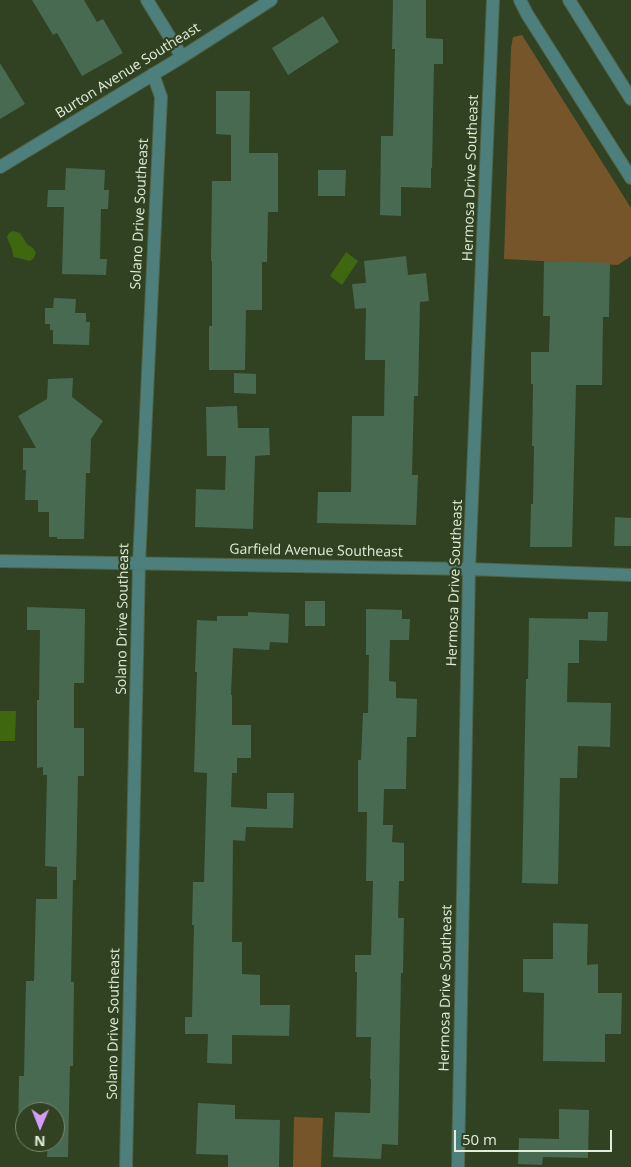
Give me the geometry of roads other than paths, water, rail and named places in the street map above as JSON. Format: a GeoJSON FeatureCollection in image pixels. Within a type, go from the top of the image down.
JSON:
{"type":"FeatureCollection","features":[{"type":"Feature","properties":{"kind":"street"},"geometry":{"type":"LineString","coordinates":[[147,0],[182,57]]}},
{"type":"Feature","properties":{"kind":"street","name":"Burton Avenue Southeast"},"geometry":{"type":"LineString","coordinates":[[0,167],[182,57],[271,0]]}},
{"type":"Feature","properties":{"kind":"street","name":"Hermosa Drive Southeast"},"geometry":{"type":"LineString","coordinates":[[458,1167],[469,569],[493,0]]}},
{"type":"Feature","properties":{"kind":"street"},"geometry":{"type":"LineString","coordinates":[[520,0],[631,178]]}},
{"type":"Feature","properties":{"kind":"street"},"geometry":{"type":"LineString","coordinates":[[569,0],[631,99]]}},
{"type":"Feature","properties":{"kind":"street","name":"Solano Drive Southeast"},"geometry":{"type":"LineString","coordinates":[[126,1167],[139,562],[161,97],[153,74]]}},
{"type":"Feature","properties":{"kind":"street","name":"Garfield Avenue Southeast"},"geometry":{"type":"LineString","coordinates":[[0,561],[139,562],[631,574]]}}]}
